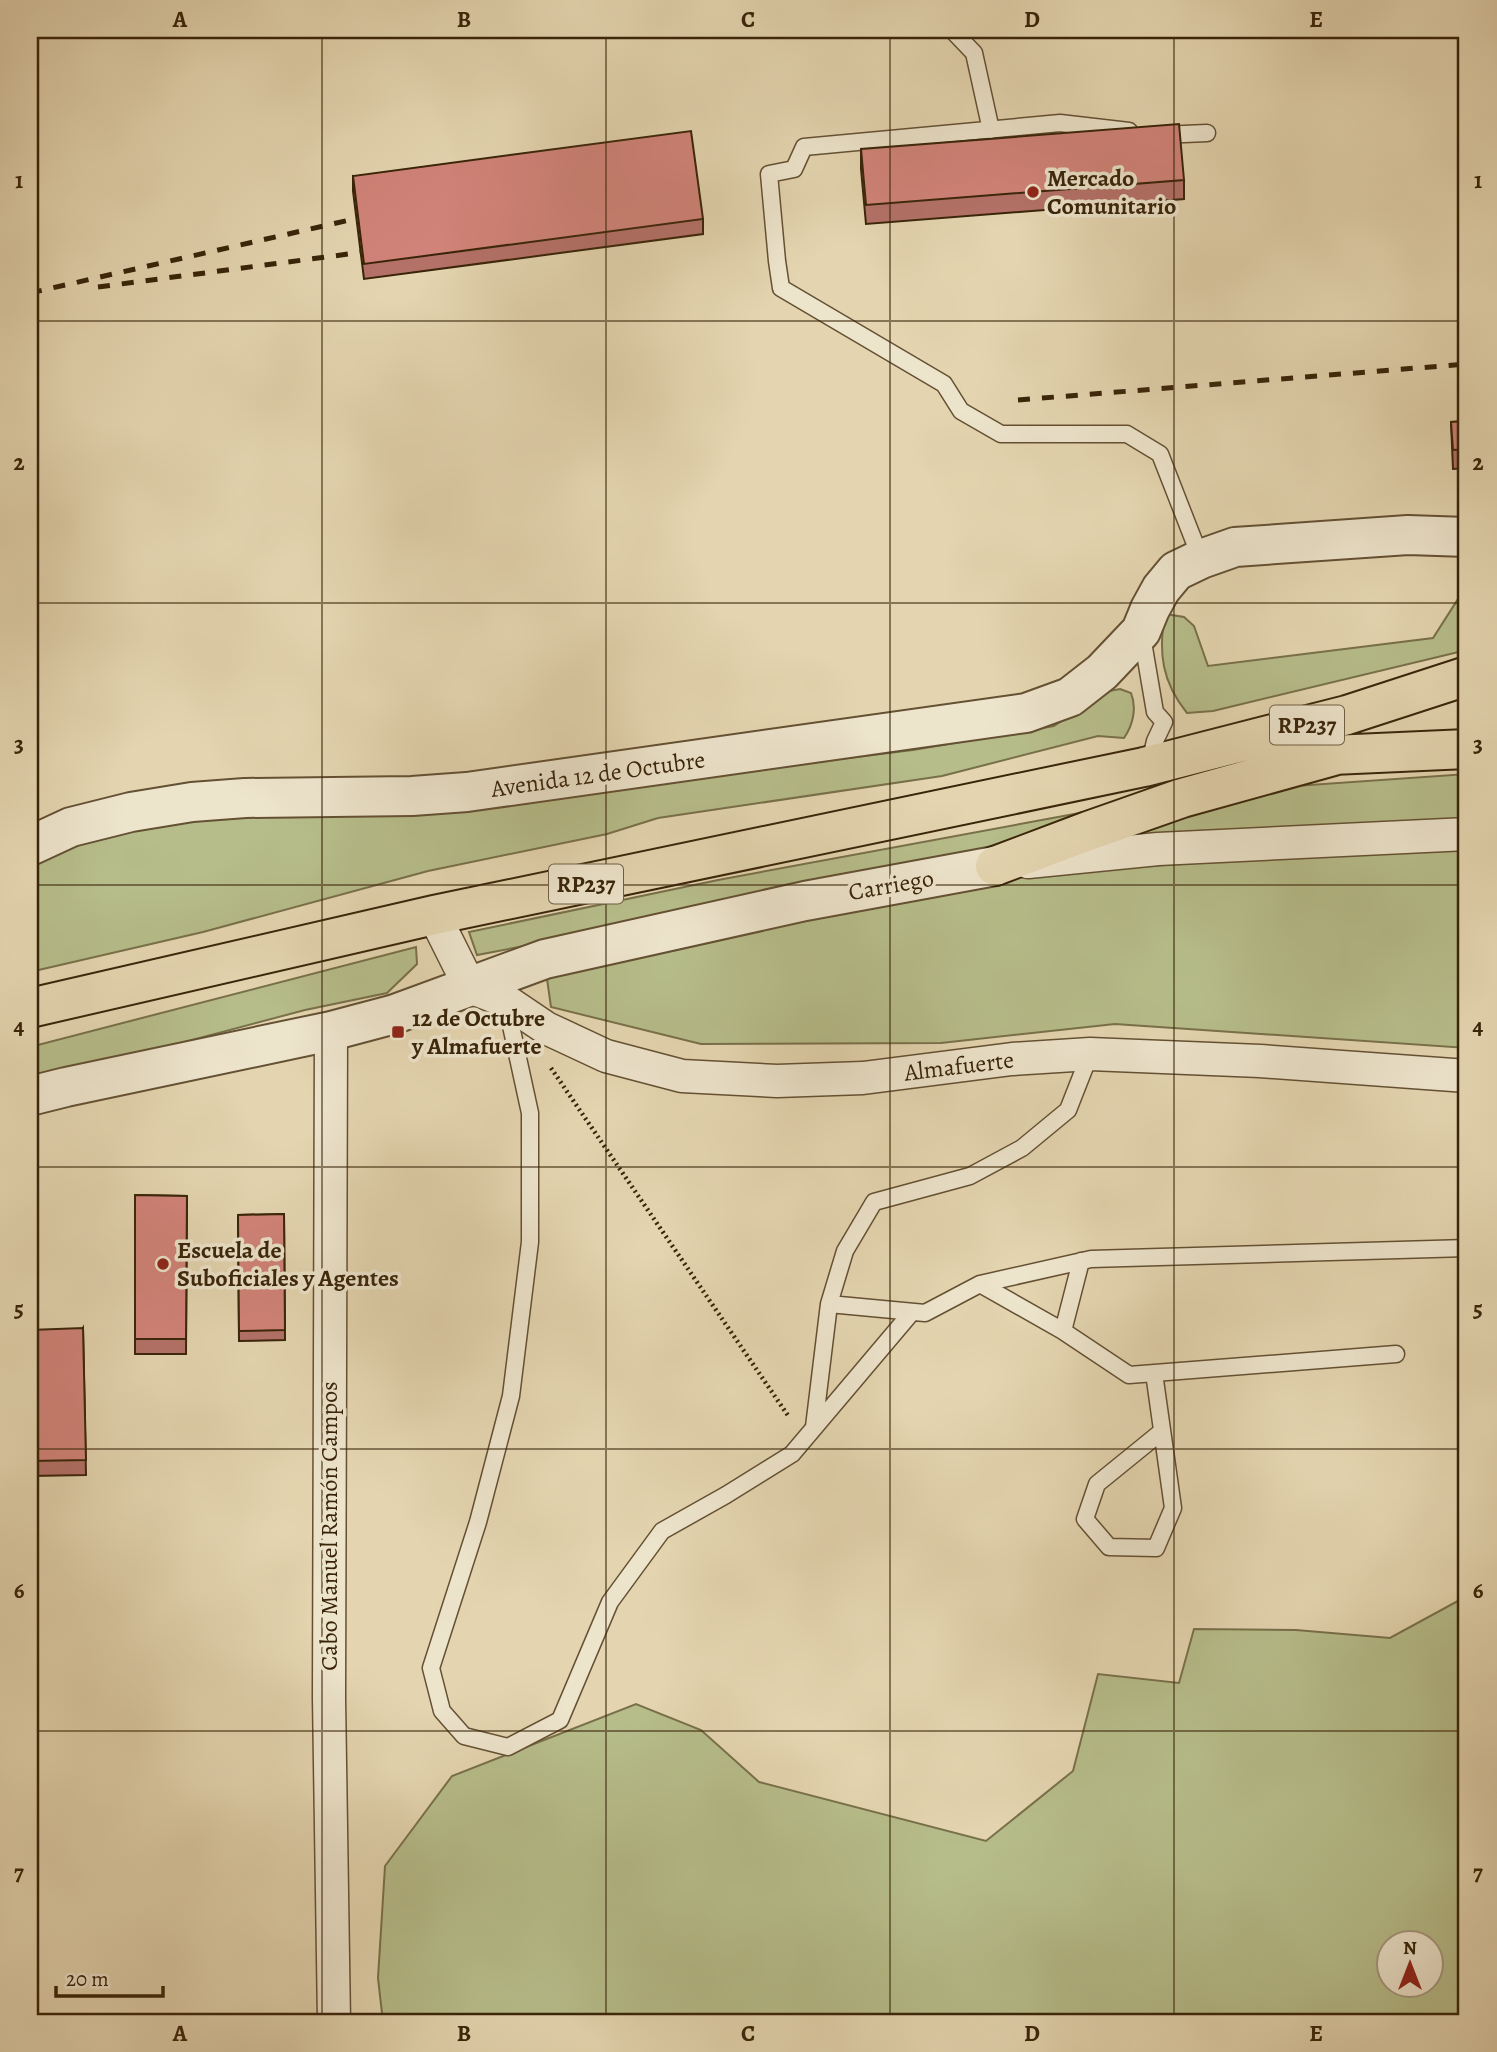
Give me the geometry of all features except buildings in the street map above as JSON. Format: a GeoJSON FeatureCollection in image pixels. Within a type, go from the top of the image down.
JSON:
{"type":"FeatureCollection","features":[{"type":"Feature","properties":{"kind":"main road","name":"RP237"},"geometry":{"type":"LineString","coordinates":[[30,1009],[435,915],[1144,767],[1347,715],[1467,676]]}},
{"type":"Feature","properties":{"kind":"main road","name":"RP237"},"geometry":{"type":"LineString","coordinates":[[1144,767],[1467,749]]}},
{"type":"Feature","properties":{"kind":"main road"},"geometry":{"type":"LineString","coordinates":[[995,866],[1182,798],[1337,755]]}},
{"type":"Feature","properties":{"kind":"street","name":"Avenida 12 de Octubre"},"geometry":{"type":"LineString","coordinates":[[30,846],[71,827],[192,802],[467,792],[1026,713],[1070,696],[1102,672],[1141,631],[1150,609],[1176,571],[1201,559],[1235,547],[1408,536],[1467,537]]}},
{"type":"Feature","properties":{"kind":"street","name":"Carriego"},"geometry":{"type":"LineString","coordinates":[[331,1031],[395,1014],[545,959],[805,901],[995,866],[1158,849],[1467,834]]}},
{"type":"Feature","properties":{"kind":"street"},"geometry":{"type":"LineString","coordinates":[[435,915],[470,987]]}},
{"type":"Feature","properties":{"kind":"street","name":"Almafuerte"},"geometry":{"type":"LineString","coordinates":[[470,987],[506,1001],[545,1028],[606,1056],[682,1076],[776,1081],[863,1078],[1012,1059],[1090,1054],[1260,1061],[1467,1076]]}},
{"type":"Feature","properties":{"kind":"street"},"geometry":{"type":"LineString","coordinates":[[30,1096],[331,1031]]}},
{"type":"Feature","properties":{"kind":"street","name":"Cabo Manuel Ramón Campos"},"geometry":{"type":"LineString","coordinates":[[331,1031],[329,1698],[334,2022]]}},
{"type":"Feature","properties":{"kind":"lane"},"geometry":{"type":"LineString","coordinates":[[952,30],[974,53],[991,130]]}},
{"type":"Feature","properties":{"kind":"lane"},"geometry":{"type":"LineString","coordinates":[[1201,559],[1160,454],[1127,434],[1001,434],[961,411],[944,384],[782,288],[776,261],[769,174],[794,169],[804,147],[1060,123],[1162,135],[1207,133]]}},
{"type":"Feature","properties":{"kind":"lane"},"geometry":{"type":"LineString","coordinates":[[1141,631],[1155,712],[1164,722],[1144,767]]}},
{"type":"Feature","properties":{"kind":"lane"},"geometry":{"type":"LineString","coordinates":[[506,1001],[530,1113],[530,1242],[511,1396],[478,1522],[431,1668],[442,1711],[464,1736],[508,1747],[560,1720],[610,1602],[662,1531],[792,1454],[912,1312]]}},
{"type":"Feature","properties":{"kind":"lane"},"geometry":{"type":"LineString","coordinates":[[809,1433],[829,1304],[845,1251],[874,1202],[970,1176],[1022,1148],[1068,1110],[1090,1054]]}},
{"type":"Feature","properties":{"kind":"lane"},"geometry":{"type":"LineString","coordinates":[[829,1304],[925,1313],[980,1284],[1091,1259],[1467,1248]]}},
{"type":"Feature","properties":{"kind":"lane"},"geometry":{"type":"LineString","coordinates":[[1063,1331],[1081,1261]]}},
{"type":"Feature","properties":{"kind":"lane"},"geometry":{"type":"LineString","coordinates":[[980,1284],[1063,1331],[1129,1375],[1396,1354]]}},
{"type":"Feature","properties":{"kind":"lane"},"geometry":{"type":"LineString","coordinates":[[1154,1373],[1173,1508],[1156,1548],[1109,1547],[1085,1519],[1097,1484],[1161,1432]]}},
{"type":"Feature","properties":{"kind":"path"},"geometry":{"type":"LineString","coordinates":[[545,1059],[809,1433]]}},
{"type":"Feature","properties":{"kind":"green space"},"geometry":{"type":"Polygon","coordinates":[[[1467,585],[1467,650],[1213,711],[1187,713],[1167,678],[1162,654],[1165,614],[1184,617],[1194,626],[1208,666],[1433,638],[1467,585]]]}},
{"type":"Feature","properties":{"kind":"green space"},"geometry":{"type":"Polygon","coordinates":[[[1120,689],[1131,693],[1134,705],[1132,722],[1124,738],[1098,736],[942,776],[658,818],[607,834],[428,871],[203,932],[30,972],[30,864],[113,826],[586,790],[913,750],[1054,726],[1104,692],[1120,689]]]}},
{"type":"Feature","properties":{"kind":"green space"},"geometry":{"type":"Polygon","coordinates":[[[1467,774],[1467,826],[1080,846],[1265,788],[1467,774]]]}},
{"type":"Feature","properties":{"kind":"green space"},"geometry":{"type":"Polygon","coordinates":[[[1085,812],[985,858],[477,955],[469,932],[718,880],[1085,812]]]}},
{"type":"Feature","properties":{"kind":"green space"},"geometry":{"type":"Polygon","coordinates":[[[1467,845],[1467,1048],[1115,1024],[941,1043],[701,1044],[551,1007],[546,972],[1014,875],[1467,845]]]}},
{"type":"Feature","properties":{"kind":"green space"},"geometry":{"type":"Polygon","coordinates":[[[416,947],[417,964],[387,993],[305,1010],[30,1083],[30,1047],[416,947]]]}},
{"type":"Feature","properties":{"kind":"green space"},"geometry":{"type":"Polygon","coordinates":[[[1467,1596],[1467,2022],[383,2022],[378,1978],[385,1866],[452,1776],[636,1704],[701,1730],[759,1782],[986,1841],[1073,1771],[1098,1674],[1179,1683],[1194,1629],[1296,1630],[1390,1638],[1467,1596]]]}},
{"type":"Feature","properties":{"kind":"railway"},"geometry":{"type":"LineString","coordinates":[[30,293],[375,216]]}},
{"type":"Feature","properties":{"kind":"railway"},"geometry":{"type":"LineString","coordinates":[[98,287],[379,250]]}},
{"type":"Feature","properties":{"kind":"railway"},"geometry":{"type":"LineString","coordinates":[[1018,400],[1467,364]]}},
{"type":"Feature","properties":{"kind":"place","name":"Mercado Comunitario"},"geometry":{"type":"Point","coordinates":[1033,192]}},
{"type":"Feature","properties":{"kind":"place","name":"12 de Octubre y Almafuerte"},"geometry":{"type":"Point","coordinates":[398,1032]}},
{"type":"Feature","properties":{"kind":"place","name":"Escuela de Suboficiales y Agentes"},"geometry":{"type":"Point","coordinates":[163,1264]}}]}
